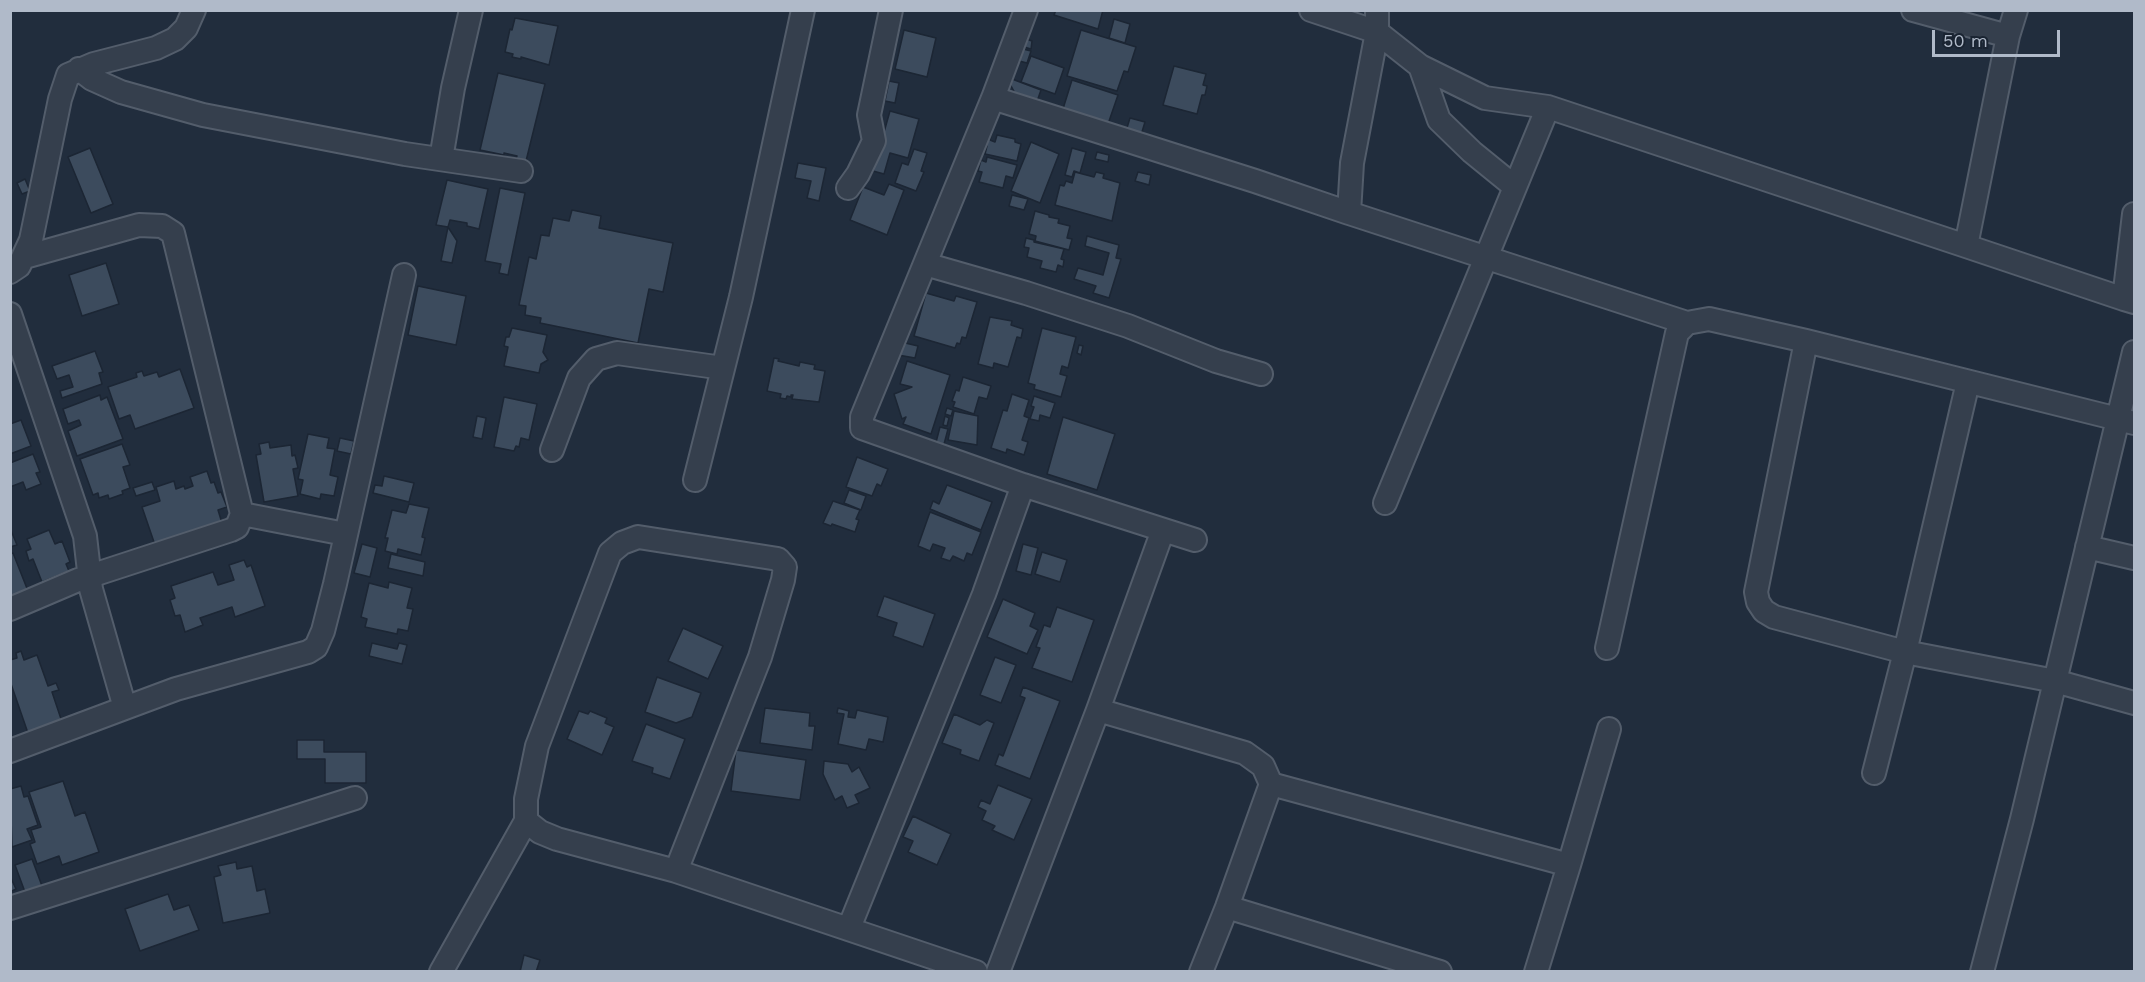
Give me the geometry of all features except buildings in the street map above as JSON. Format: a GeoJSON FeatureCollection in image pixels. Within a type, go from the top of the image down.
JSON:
{"type":"FeatureCollection","features":[{"type":"Feature","properties":{"kind":"street"},"geometry":{"type":"LineString","coordinates":[[14,268],[31,240],[63,86],[68,75],[79,69],[156,48],[175,39],[186,28],[194,10]]}},
{"type":"Feature","properties":{"kind":"street"},"geometry":{"type":"LineString","coordinates":[[441,159],[453,88],[471,10]]}},
{"type":"Feature","properties":{"kind":"street"},"geometry":{"type":"LineString","coordinates":[[696,480],[741,297],[803,10]]}},
{"type":"Feature","properties":{"kind":"street"},"geometry":{"type":"LineString","coordinates":[[848,188],[858,174],[874,141],[868,115],[891,10]]}},
{"type":"Feature","properties":{"kind":"street"},"geometry":{"type":"LineString","coordinates":[[1026,10],[993,98],[862,417],[862,428],[1023,485],[1195,540]]}},
{"type":"Feature","properties":{"kind":"street"},"geometry":{"type":"LineString","coordinates":[[1311,10],[1377,21],[1420,66],[1485,98],[1548,107],[2129,300],[2134,214]]}},
{"type":"Feature","properties":{"kind":"street"},"geometry":{"type":"LineString","coordinates":[[1913,10],[2008,36]]}},
{"type":"Feature","properties":{"kind":"street"},"geometry":{"type":"LineString","coordinates":[[1966,246],[2008,36],[2016,10]]}},
{"type":"Feature","properties":{"kind":"street"},"geometry":{"type":"LineString","coordinates":[[1350,213],[1352,163],[1377,21]]}},
{"type":"Feature","properties":{"kind":"street"},"geometry":{"type":"LineString","coordinates":[[1420,66],[1439,120],[1472,152],[1515,187]]}},
{"type":"Feature","properties":{"kind":"street"},"geometry":{"type":"LineString","coordinates":[[79,69],[92,79],[121,92],[203,116],[405,154],[521,171]]}},
{"type":"Feature","properties":{"kind":"street"},"geometry":{"type":"LineString","coordinates":[[993,98],[1255,181],[1687,323],[1709,319],[2127,421]]}},
{"type":"Feature","properties":{"kind":"street"},"geometry":{"type":"LineString","coordinates":[[1385,504],[1548,107]]}},
{"type":"Feature","properties":{"kind":"street"},"geometry":{"type":"LineString","coordinates":[[10,609],[90,576],[231,530],[237,527],[242,514],[173,233],[162,226],[140,225],[14,268]]}},
{"type":"Feature","properties":{"kind":"street"},"geometry":{"type":"LineString","coordinates":[[926,264],[1128,326],[1216,361],[1260,374]]}},
{"type":"Feature","properties":{"kind":"street"},"geometry":{"type":"LineString","coordinates":[[10,751],[176,689],[313,649],[323,632],[404,275]]}},
{"type":"Feature","properties":{"kind":"street"},"geometry":{"type":"LineString","coordinates":[[10,314],[85,536],[91,589],[98,610],[101,631],[125,708]]}},
{"type":"Feature","properties":{"kind":"street"},"geometry":{"type":"LineString","coordinates":[[1607,648],[1677,333],[1687,323]]}},
{"type":"Feature","properties":{"kind":"street"},"geometry":{"type":"LineString","coordinates":[[1806,341],[1756,592],[1758,602],[1764,611],[1774,617],[1905,652],[2055,681],[2134,703]]}},
{"type":"Feature","properties":{"kind":"street"},"geometry":{"type":"LineString","coordinates":[[1982,972],[2022,819],[2086,547],[2127,421],[2134,352]]}},
{"type":"Feature","properties":{"kind":"street"},"geometry":{"type":"LineString","coordinates":[[552,450],[579,378],[596,359],[617,353],[723,368]]}},
{"type":"Feature","properties":{"kind":"street"},"geometry":{"type":"LineString","coordinates":[[1874,773],[1905,652],[1968,382]]}},
{"type":"Feature","properties":{"kind":"street"},"geometry":{"type":"LineString","coordinates":[[849,928],[984,594],[1023,485]]}},
{"type":"Feature","properties":{"kind":"street"},"geometry":{"type":"LineString","coordinates":[[242,514],[345,534]]}},
{"type":"Feature","properties":{"kind":"street"},"geometry":{"type":"LineString","coordinates":[[998,972],[1098,710],[1163,530]]}},
{"type":"Feature","properties":{"kind":"street"},"geometry":{"type":"LineString","coordinates":[[441,972],[526,820],[526,799],[537,746],[610,553],[622,543],[638,537],[778,559],[785,567],[785,574],[760,657],[676,871]]}},
{"type":"Feature","properties":{"kind":"street"},"geometry":{"type":"LineString","coordinates":[[2086,547],[2134,558]]}},
{"type":"Feature","properties":{"kind":"street"},"geometry":{"type":"LineString","coordinates":[[1098,710],[1245,753],[1263,766],[1271,784],[1227,907],[1200,972]]}},
{"type":"Feature","properties":{"kind":"street"},"geometry":{"type":"LineString","coordinates":[[1536,972],[1609,729]]}},
{"type":"Feature","properties":{"kind":"street"},"geometry":{"type":"LineString","coordinates":[[1271,784],[1569,865]]}},
{"type":"Feature","properties":{"kind":"street"},"geometry":{"type":"LineString","coordinates":[[10,908],[355,798]]}},
{"type":"Feature","properties":{"kind":"street"},"geometry":{"type":"LineString","coordinates":[[526,820],[540,832],[556,839],[676,871],[976,972]]}},
{"type":"Feature","properties":{"kind":"street"},"geometry":{"type":"LineString","coordinates":[[1227,907],[1417,968],[1440,972]]}}]}
